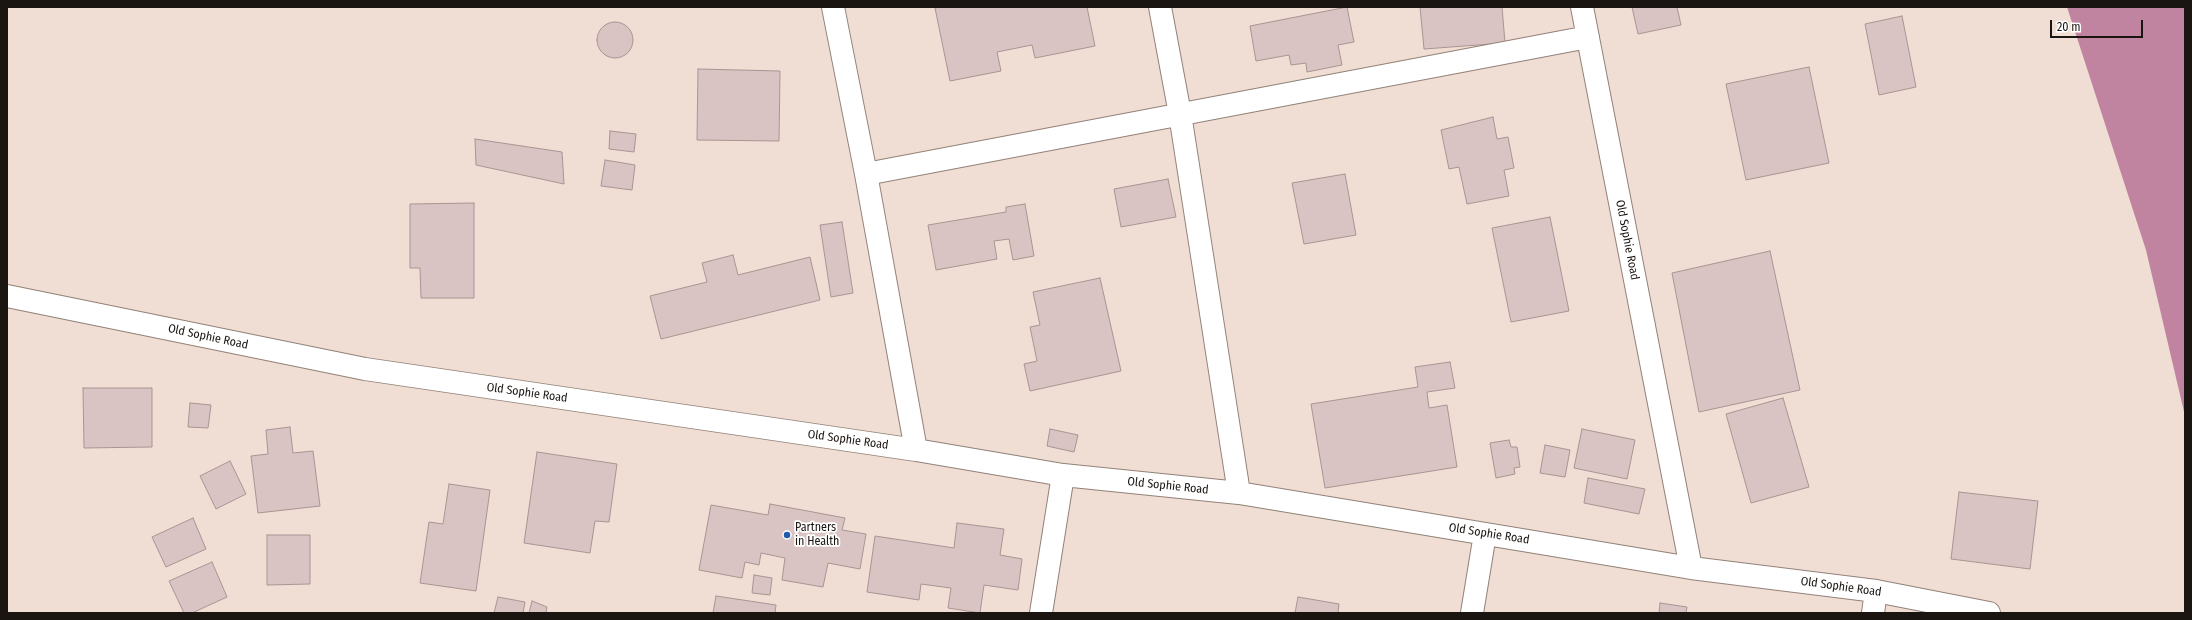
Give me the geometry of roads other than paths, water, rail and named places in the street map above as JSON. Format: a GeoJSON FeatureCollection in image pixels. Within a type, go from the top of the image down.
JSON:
{"type":"FeatureCollection","features":[{"type":"Feature","properties":{"kind":"street"},"geometry":{"type":"LineString","coordinates":[[833,7],[866,174],[916,450]]}},
{"type":"Feature","properties":{"kind":"street"},"geometry":{"type":"LineString","coordinates":[[1160,7],[1180,114],[1238,493]]}},
{"type":"Feature","properties":{"kind":"street","name":"Old Sophie Road"},"geometry":{"type":"LineString","coordinates":[[1582,7],[1691,568]]}},
{"type":"Feature","properties":{"kind":"street"},"geometry":{"type":"LineString","coordinates":[[866,174],[1588,37]]}},
{"type":"Feature","properties":{"kind":"street","name":"Old Sophie Road"},"geometry":{"type":"LineString","coordinates":[[7,296],[365,369],[916,450],[1064,475],[1238,493],[1691,568],[1876,591],[1989,613]]}},
{"type":"Feature","properties":{"kind":"street"},"geometry":{"type":"LineString","coordinates":[[1042,613],[1064,475]]}},
{"type":"Feature","properties":{"kind":"street"},"geometry":{"type":"LineString","coordinates":[[1472,613],[1485,534]]}},
{"type":"Feature","properties":{"kind":"street"},"geometry":{"type":"LineString","coordinates":[[1873,613],[1876,591]]}},
{"type":"Feature","properties":{"kind":"place","name":"Partners in Health"},"geometry":{"type":"Point","coordinates":[787,535]}}]}
